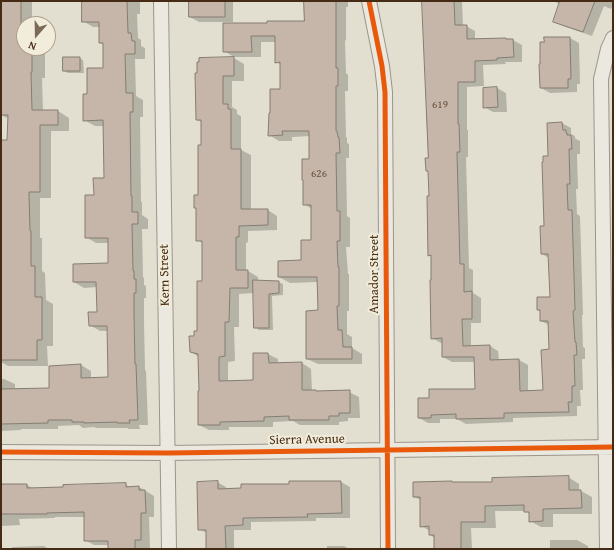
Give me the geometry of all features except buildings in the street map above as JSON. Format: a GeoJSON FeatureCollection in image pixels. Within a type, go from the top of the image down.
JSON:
{"type":"FeatureCollection","features":[{"type":"Feature","properties":{"kind":"street","name":"Kern Street"},"geometry":{"type":"LineString","coordinates":[[161,1],[169,549]]}},
{"type":"Feature","properties":{"kind":"street","name":"Amador Street"},"geometry":{"type":"LineString","coordinates":[[369,1],[382,66],[384,92],[388,549]]}},
{"type":"Feature","properties":{"kind":"street"},"geometry":{"type":"LineString","coordinates":[[607,549],[609,447],[601,79],[608,49],[613,38]]}},
{"type":"Feature","properties":{"kind":"street","name":"Sierra Avenue"},"geometry":{"type":"LineString","coordinates":[[1,452],[168,453],[609,447]]}},
{"type":"Feature","properties":{"kind":"cycle path"},"geometry":{"type":"LineString","coordinates":[[369,1],[382,66],[385,92],[388,549]]}},
{"type":"Feature","properties":{"kind":"cycle path"},"geometry":{"type":"LineString","coordinates":[[1,452],[168,453],[613,447]]}}]}
